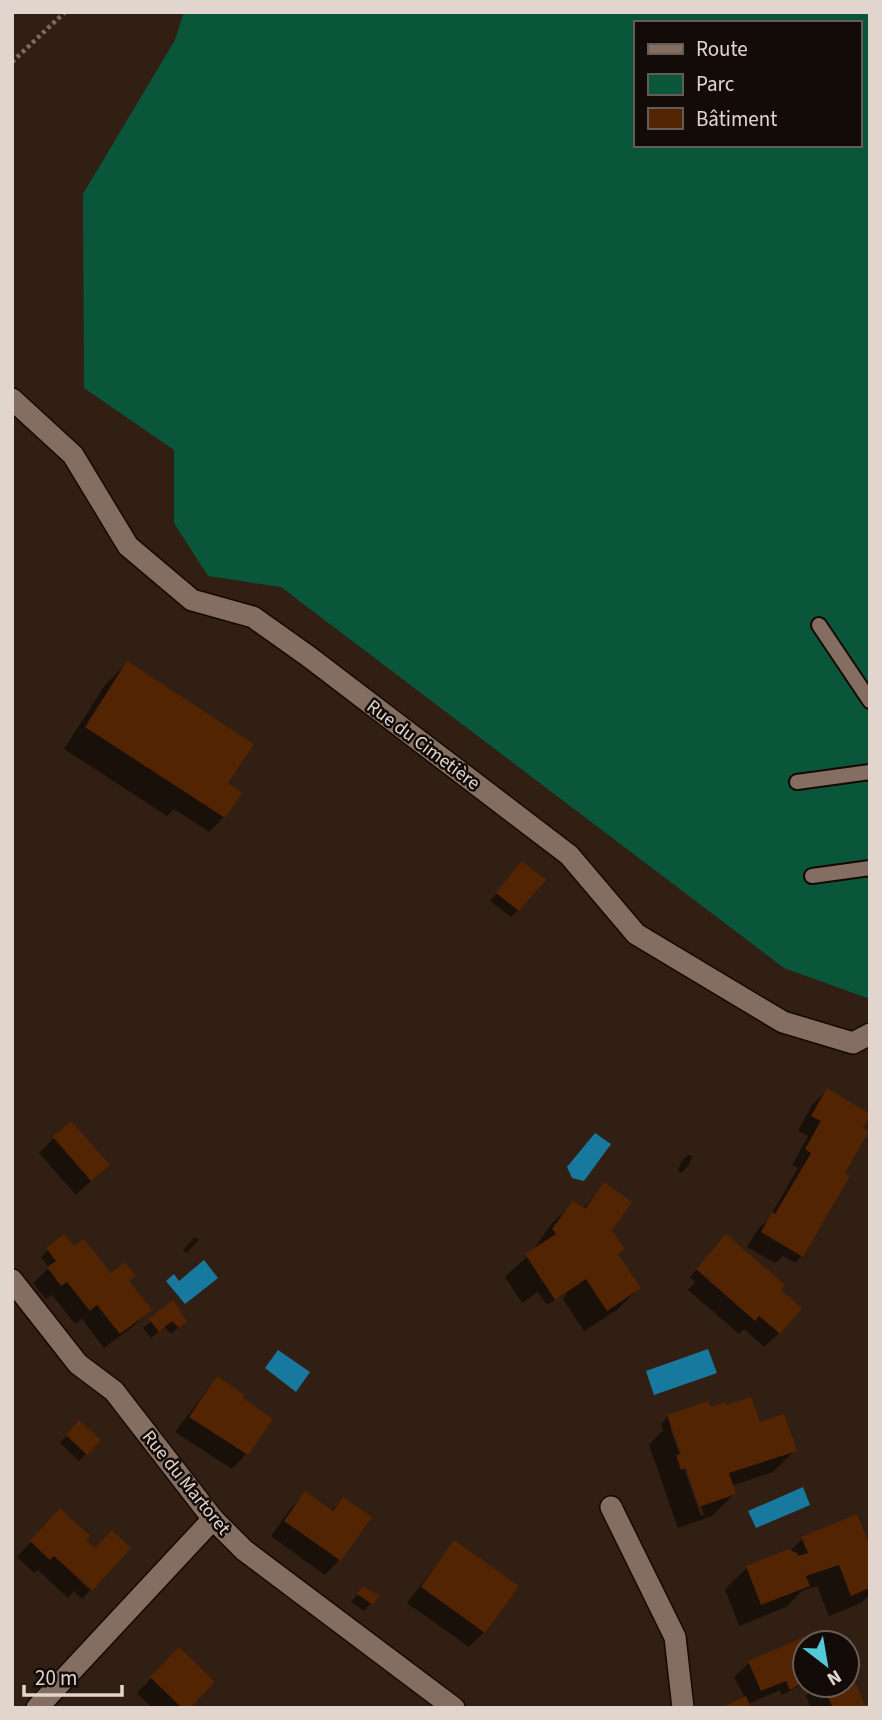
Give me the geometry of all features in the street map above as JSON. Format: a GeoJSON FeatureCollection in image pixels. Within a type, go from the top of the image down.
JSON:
{"type":"FeatureCollection","features":[{"type":"Feature","properties":{"kind":"street","name":"Rue du Cimetière"},"geometry":{"type":"LineString","coordinates":[[12,399],[73,455],[128,546],[192,600],[253,617],[569,855],[636,934],[783,1022],[853,1043],[870,1034]]}},
{"type":"Feature","properties":{"kind":"street","name":"Rue du Martoret"},"geometry":{"type":"LineString","coordinates":[[12,1280],[78,1364],[114,1391],[213,1519],[244,1550],[454,1708]]}},
{"type":"Feature","properties":{"kind":"street"},"geometry":{"type":"LineString","coordinates":[[611,1507],[675,1637],[683,1708]]}},
{"type":"Feature","properties":{"kind":"street"},"geometry":{"type":"LineString","coordinates":[[37,1708],[213,1519]]}},
{"type":"Feature","properties":{"kind":"lane"},"geometry":{"type":"LineString","coordinates":[[819,625],[870,701]]}},
{"type":"Feature","properties":{"kind":"lane"},"geometry":{"type":"LineString","coordinates":[[797,782],[870,772]]}},
{"type":"Feature","properties":{"kind":"lane"},"geometry":{"type":"LineString","coordinates":[[812,876],[870,868]]}},
{"type":"Feature","properties":{"kind":"path"},"geometry":{"type":"LineString","coordinates":[[12,62],[65,12]]}},
{"type":"Feature","properties":{"kind":"green space"},"geometry":{"type":"Polygon","coordinates":[[[184,12],[870,12],[870,999],[784,968],[281,587],[208,576],[174,523],[174,450],[84,388],[83,194],[175,40],[184,12]]]}},
{"type":"Feature","properties":{"kind":"water"},"geometry":{"type":"Polygon","coordinates":[[[595,1133],[611,1144],[584,1181],[572,1178],[567,1167],[595,1133]]]}},
{"type":"Feature","properties":{"kind":"water"},"geometry":{"type":"Polygon","coordinates":[[[204,1260],[218,1278],[185,1304],[166,1281],[174,1274],[179,1281],[204,1260]]]}},
{"type":"Feature","properties":{"kind":"water"},"geometry":{"type":"Polygon","coordinates":[[[708,1349],[717,1373],[654,1395],[646,1371],[708,1349]]]}},
{"type":"Feature","properties":{"kind":"water"},"geometry":{"type":"Polygon","coordinates":[[[278,1350],[310,1372],[296,1392],[265,1368],[278,1350]]]}},
{"type":"Feature","properties":{"kind":"water"},"geometry":{"type":"Polygon","coordinates":[[[803,1487],[810,1505],[756,1528],[748,1511],[803,1487]]]}},
{"type":"Feature","properties":{"kind":"building"},"geometry":{"type":"Polygon","coordinates":[[[127,661],[254,744],[228,783],[242,793],[225,818],[85,727],[127,661]]]}},
{"type":"Feature","properties":{"kind":"building"},"geometry":{"type":"Polygon","coordinates":[[[522,861],[546,880],[519,911],[496,893],[522,861]]]}},
{"type":"Feature","properties":{"kind":"building"},"geometry":{"type":"Polygon","coordinates":[[[827,1088],[870,1114],[863,1128],[869,1131],[845,1173],[850,1176],[803,1257],[761,1232],[772,1212],[775,1214],[811,1153],[805,1149],[821,1121],[811,1116],[827,1088]]]}},
{"type":"Feature","properties":{"kind":"building"},"geometry":{"type":"Polygon","coordinates":[[[71,1121],[110,1165],[91,1181],[53,1137],[71,1121]]]}},
{"type":"Feature","properties":{"kind":"building"},"geometry":{"type":"Polygon","coordinates":[[[604,1182],[632,1202],[612,1230],[625,1249],[618,1254],[641,1288],[607,1311],[586,1279],[555,1300],[525,1254],[556,1234],[552,1229],[573,1200],[585,1209],[604,1182]]]}},
{"type":"Feature","properties":{"kind":"building"},"geometry":{"type":"Polygon","coordinates":[[[64,1234],[74,1246],[84,1239],[111,1273],[125,1262],[136,1276],[129,1281],[152,1310],[120,1334],[97,1305],[90,1311],[67,1282],[61,1286],[47,1267],[56,1261],[46,1248],[64,1234]]]}},
{"type":"Feature","properties":{"kind":"building"},"geometry":{"type":"Polygon","coordinates":[[[726,1234],[785,1285],[781,1290],[802,1308],[780,1334],[759,1316],[755,1321],[696,1269],[726,1234]]]}},
{"type":"Feature","properties":{"kind":"building"},"geometry":{"type":"Polygon","coordinates":[[[173,1300],[187,1322],[179,1328],[172,1321],[159,1332],[149,1319],[173,1300]]]}},
{"type":"Feature","properties":{"kind":"building"},"geometry":{"type":"Polygon","coordinates":[[[217,1376],[273,1419],[248,1455],[189,1417],[217,1376]]]}},
{"type":"Feature","properties":{"kind":"building"},"geometry":{"type":"Polygon","coordinates":[[[751,1397],[760,1422],[784,1414],[797,1451],[729,1473],[736,1494],[699,1507],[686,1468],[681,1470],[676,1455],[681,1454],[667,1415],[708,1401],[711,1407],[751,1397]]]}},
{"type":"Feature","properties":{"kind":"building"},"geometry":{"type":"Polygon","coordinates":[[[79,1420],[101,1440],[87,1455],[66,1435],[79,1420]]]}},
{"type":"Feature","properties":{"kind":"building"},"geometry":{"type":"Polygon","coordinates":[[[305,1491],[333,1511],[343,1497],[372,1517],[341,1561],[284,1521],[305,1491]]]}},
{"type":"Feature","properties":{"kind":"building"},"geometry":{"type":"Polygon","coordinates":[[[60,1508],[90,1536],[86,1540],[95,1548],[112,1530],[131,1548],[92,1591],[54,1556],[50,1560],[30,1541],[60,1508]]]}},
{"type":"Feature","properties":{"kind":"building"},"geometry":{"type":"Polygon","coordinates":[[[857,1514],[870,1546],[870,1588],[851,1596],[839,1565],[806,1576],[810,1586],[761,1605],[746,1566],[788,1549],[798,1556],[808,1553],[801,1537],[857,1514]]]}},
{"type":"Feature","properties":{"kind":"building"},"geometry":{"type":"Polygon","coordinates":[[[454,1540],[519,1586],[485,1633],[421,1587],[454,1540]]]}},
{"type":"Feature","properties":{"kind":"building"},"geometry":{"type":"Polygon","coordinates":[[[363,1586],[379,1596],[373,1605],[357,1594],[363,1586]]]}},
{"type":"Feature","properties":{"kind":"building"},"geometry":{"type":"Polygon","coordinates":[[[791,1642],[791,1689],[786,1681],[761,1691],[748,1661],[791,1642]]]}},
{"type":"Feature","properties":{"kind":"building"},"geometry":{"type":"Polygon","coordinates":[[[179,1647],[215,1682],[190,1708],[182,1708],[150,1677],[179,1647]]]}},
{"type":"Feature","properties":{"kind":"building"},"geometry":{"type":"Polygon","coordinates":[[[746,1696],[751,1708],[720,1708],[746,1696]]]}},
{"type":"Feature","properties":{"kind":"building"},"geometry":{"type":"Polygon","coordinates":[[[861,1696],[865,1705],[868,1704],[870,1708],[833,1708],[829,1699],[861,1699],[861,1696]]]}}]}
